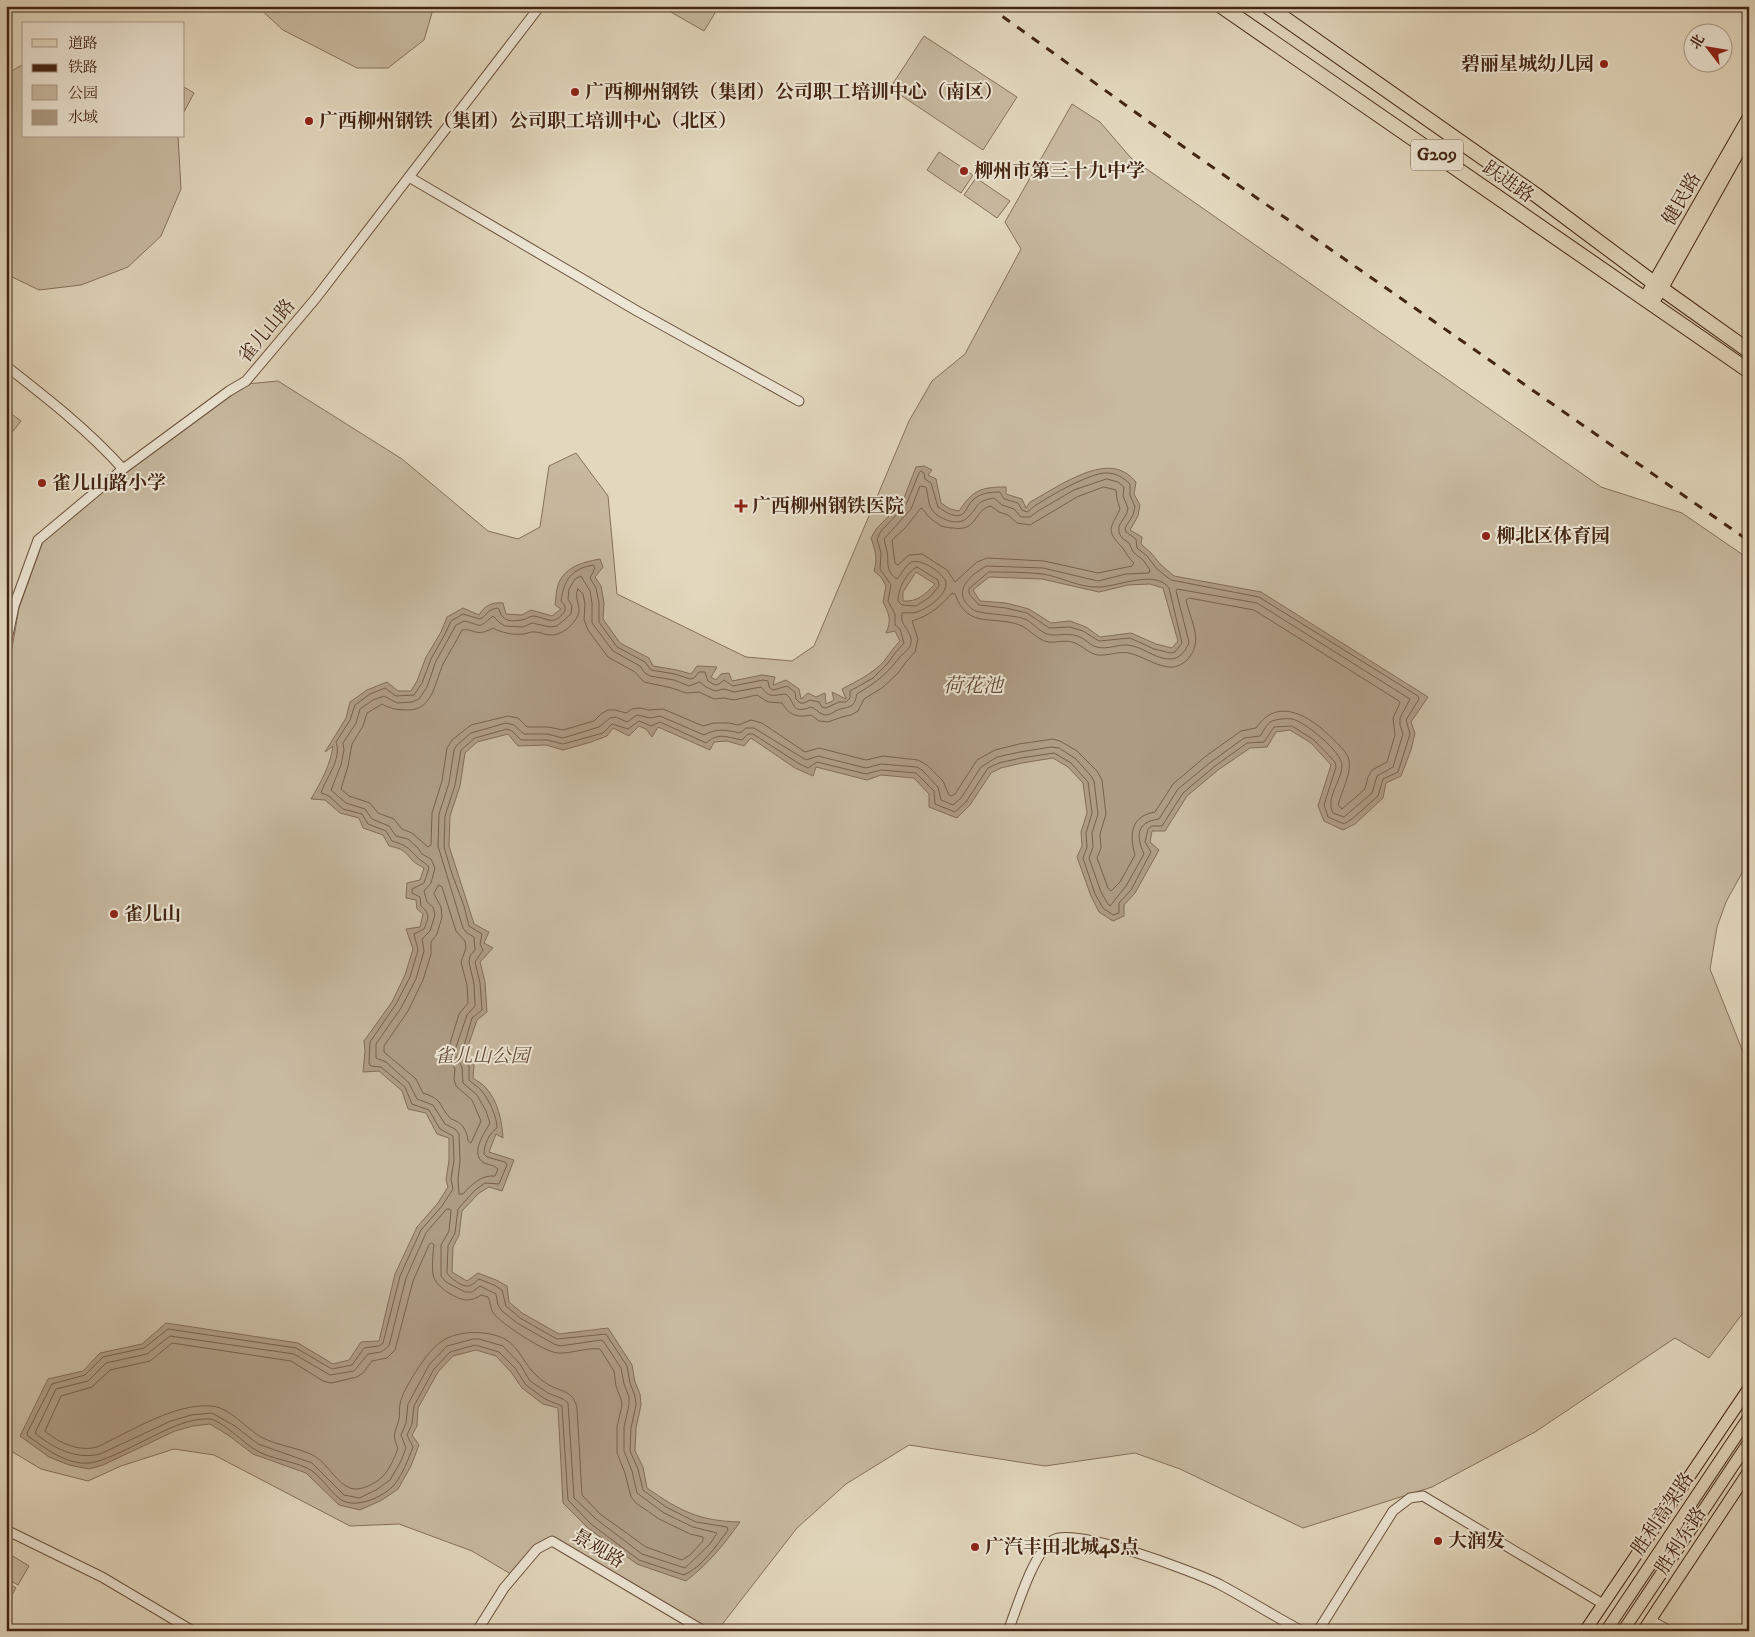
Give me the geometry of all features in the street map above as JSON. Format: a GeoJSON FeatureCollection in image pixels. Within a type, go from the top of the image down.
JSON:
{"type":"FeatureCollection","features":[{"type":"Feature","properties":{"kind":"highway","name":"跃进路"},"geometry":{"type":"LineString","coordinates":[[1222,6],[1749,371]]}},
{"type":"Feature","properties":{"kind":"highway","name":"跃进路"},"geometry":{"type":"LineString","coordinates":[[1267,6],[1536,195],[1749,351]]}},
{"type":"Feature","properties":{"kind":"main road","name":"健民路"},"geometry":{"type":"LineString","coordinates":[[1658,286],[1749,116]]}},
{"type":"Feature","properties":{"kind":"main road","name":"健民路"},"geometry":{"type":"LineString","coordinates":[[1648,302],[1749,134]]}},
{"type":"Feature","properties":{"kind":"main road","name":"胜利东路"},"geometry":{"type":"LineString","coordinates":[[1585,1631],[1749,1388]]}},
{"type":"Feature","properties":{"kind":"main road","name":"胜利高架路"},"geometry":{"type":"LineString","coordinates":[[1606,1631],[1749,1417]]}},
{"type":"Feature","properties":{"kind":"main road","name":"胜利高架路"},"geometry":{"type":"LineString","coordinates":[[1623,1631],[1749,1442]]}},
{"type":"Feature","properties":{"kind":"main road","name":"胜利东路"},"geometry":{"type":"LineString","coordinates":[[1643,1631],[1749,1471]]}},
{"type":"Feature","properties":{"kind":"street","name":"雀儿山路"},"geometry":{"type":"LineString","coordinates":[[6,645],[14,606],[38,540],[123,469],[229,391],[246,381],[322,291],[540,6]]}},
{"type":"Feature","properties":{"kind":"street"},"geometry":{"type":"LineString","coordinates":[[409,177],[638,311],[799,401]]}},
{"type":"Feature","properties":{"kind":"street"},"geometry":{"type":"LineString","coordinates":[[6,366],[101,444],[123,469]]}},
{"type":"Feature","properties":{"kind":"street"},"geometry":{"type":"LineString","coordinates":[[1318,1631],[1393,1511],[1410,1498],[1423,1496],[1603,1604]]}},
{"type":"Feature","properties":{"kind":"street"},"geometry":{"type":"LineString","coordinates":[[6,1530],[102,1576],[193,1631]]}},
{"type":"Feature","properties":{"kind":"street"},"geometry":{"type":"LineString","coordinates":[[1008,1631],[1037,1559],[1045,1547],[1055,1539],[1071,1538],[1135,1552],[1182,1568],[1218,1584],[1302,1631]]}},
{"type":"Feature","properties":{"kind":"street","name":"景观路"},"geometry":{"type":"LineString","coordinates":[[476,1631],[504,1588],[537,1549],[552,1541],[704,1631]]}},
{"type":"Feature","properties":{"kind":"street"},"geometry":{"type":"LineString","coordinates":[[1650,1620],[1670,1631]]}},
{"type":"Feature","properties":{"kind":"green space"},"geometry":{"type":"Polygon","coordinates":[[[257,6],[434,6],[424,40],[388,68],[357,68],[283,30],[257,6]]]}},
{"type":"Feature","properties":{"kind":"green space"},"geometry":{"type":"Polygon","coordinates":[[[671,6],[704,6],[715,13],[704,31],[669,11],[671,6]]]}},
{"type":"Feature","properties":{"kind":"green space"},"geometry":{"type":"Polygon","coordinates":[[[924,36],[1017,97],[983,150],[890,88],[924,36]]]}},
{"type":"Feature","properties":{"kind":"green space"},"geometry":{"type":"Polygon","coordinates":[[[22,65],[22,138],[178,138],[181,189],[161,236],[128,267],[81,285],[39,290],[6,274],[6,74],[22,65]]]}},
{"type":"Feature","properties":{"kind":"green space"},"geometry":{"type":"Polygon","coordinates":[[[185,88],[194,93],[185,110],[185,88]]]}},
{"type":"Feature","properties":{"kind":"green space","name":"雀儿山公园"},"geometry":{"type":"Polygon","coordinates":[[[1072,104],[1100,122],[1131,158],[1601,487],[1682,513],[1749,559],[1749,860],[1726,902],[1717,927],[1710,969],[1749,1067],[1749,1305],[1709,1358],[1675,1338],[1535,1432],[1432,1487],[1303,1528],[1180,1469],[1135,1453],[1045,1466],[909,1445],[846,1484],[797,1528],[717,1631],[704,1631],[552,1541],[537,1549],[514,1576],[472,1551],[399,1524],[350,1526],[214,1455],[174,1449],[121,1466],[88,1481],[41,1469],[6,1448],[6,683],[19,608],[43,541],[125,472],[230,394],[246,384],[278,381],[402,459],[488,531],[518,539],[540,527],[549,466],[576,453],[608,496],[617,594],[746,657],[792,661],[814,646],[909,421],[932,381],[965,354],[1021,249],[1005,222],[1072,104]]]}},
{"type":"Feature","properties":{"kind":"green space"},"geometry":{"type":"Polygon","coordinates":[[[939,152],[973,175],[961,193],[927,170],[939,152]]]}},
{"type":"Feature","properties":{"kind":"green space"},"geometry":{"type":"Polygon","coordinates":[[[976,178],[1010,201],[997,218],[964,195],[976,178]]]}},
{"type":"Feature","properties":{"kind":"green space"},"geometry":{"type":"Polygon","coordinates":[[[6,410],[21,421],[6,440],[6,410]]]}},
{"type":"Feature","properties":{"kind":"green space"},"geometry":{"type":"Polygon","coordinates":[[[6,1552],[29,1566],[18,1585],[6,1578],[6,1552]]]}},
{"type":"Feature","properties":{"kind":"green space"},"geometry":{"type":"Polygon","coordinates":[[[6,1582],[16,1588],[6,1605],[6,1582]]]}},
{"type":"Feature","properties":{"kind":"water","name":"荷花池"},"geometry":{"type":"Polygon","coordinates":[[[924,466],[932,470],[928,475],[936,479],[941,503],[950,509],[959,511],[973,494],[984,489],[1006,487],[1006,494],[1022,499],[1026,508],[1030,502],[1063,483],[1089,472],[1113,468],[1124,472],[1136,482],[1134,494],[1140,505],[1138,516],[1130,530],[1142,537],[1141,544],[1174,576],[1261,592],[1428,697],[1411,722],[1415,733],[1401,776],[1386,783],[1383,798],[1355,824],[1343,830],[1324,821],[1318,806],[1331,765],[1311,743],[1290,730],[1276,732],[1267,747],[1250,748],[1218,770],[1187,796],[1165,831],[1152,831],[1150,842],[1159,850],[1135,893],[1124,905],[1124,916],[1113,921],[1099,912],[1077,857],[1082,846],[1081,832],[1087,813],[1083,783],[1068,767],[1053,758],[1001,768],[991,773],[970,805],[957,818],[929,807],[929,794],[914,778],[881,775],[867,780],[816,767],[813,776],[795,768],[751,738],[744,746],[727,741],[714,742],[710,750],[658,727],[652,737],[646,729],[639,726],[629,736],[613,728],[607,736],[563,750],[546,745],[518,746],[508,734],[477,742],[465,753],[460,786],[450,816],[449,846],[474,924],[489,932],[484,943],[493,948],[480,962],[485,982],[487,1012],[477,1020],[466,1052],[474,1065],[473,1078],[490,1093],[500,1118],[503,1138],[496,1134],[489,1152],[514,1160],[502,1191],[489,1187],[479,1193],[462,1211],[459,1235],[453,1247],[452,1272],[467,1281],[478,1273],[507,1286],[509,1302],[522,1313],[559,1334],[608,1328],[632,1365],[635,1382],[640,1394],[641,1405],[636,1428],[635,1451],[643,1467],[647,1488],[680,1509],[690,1513],[713,1520],[740,1522],[715,1554],[686,1581],[637,1564],[588,1528],[563,1503],[558,1408],[543,1404],[522,1388],[511,1372],[496,1356],[476,1350],[453,1356],[438,1372],[418,1408],[417,1426],[412,1435],[419,1445],[411,1466],[398,1489],[382,1500],[360,1510],[339,1505],[306,1473],[253,1454],[210,1424],[175,1431],[103,1465],[89,1469],[69,1465],[49,1457],[20,1436],[48,1379],[83,1371],[100,1353],[142,1344],[166,1323],[298,1343],[333,1364],[349,1360],[361,1342],[379,1341],[395,1274],[417,1227],[438,1203],[448,1187],[446,1180],[449,1160],[449,1138],[437,1134],[426,1113],[408,1109],[402,1091],[379,1071],[363,1072],[364,1041],[392,1002],[405,975],[413,949],[406,929],[420,927],[423,914],[417,909],[416,900],[406,898],[407,883],[420,880],[424,868],[414,862],[403,851],[389,846],[383,835],[363,828],[359,818],[340,813],[325,800],[311,799],[322,780],[333,746],[325,752],[346,718],[350,702],[367,690],[387,682],[398,691],[411,691],[447,617],[463,608],[479,615],[489,605],[503,603],[506,614],[522,615],[531,610],[552,616],[561,609],[555,605],[556,592],[565,574],[575,566],[600,559],[603,567],[595,577],[601,586],[604,603],[603,619],[620,643],[649,658],[653,666],[691,674],[697,666],[717,667],[711,677],[716,680],[721,674],[729,673],[732,681],[762,675],[775,677],[773,685],[786,680],[799,689],[801,699],[808,693],[816,697],[825,693],[826,704],[834,700],[832,692],[846,699],[842,689],[876,669],[900,641],[895,631],[886,633],[889,621],[883,602],[886,586],[881,577],[874,571],[876,558],[871,538],[877,528],[902,503],[916,467],[924,466]],[[916,572],[903,592],[903,601],[920,597],[935,584],[916,572]],[[989,577],[973,590],[980,601],[1006,603],[1029,609],[1051,623],[1070,621],[1086,627],[1100,637],[1131,633],[1156,644],[1172,648],[1178,641],[1163,588],[1150,584],[1128,585],[1099,592],[1042,579],[989,577]]]}},
{"type":"Feature","properties":{"kind":"railway"},"geometry":{"type":"LineString","coordinates":[[988,6],[1188,150],[1749,541]]}},
{"type":"Feature","properties":{"kind":"place","name":"碧丽星城幼儿园"},"geometry":{"type":"Point","coordinates":[1604,64]}},
{"type":"Feature","properties":{"kind":"place","name":"广西柳州钢铁（集团）公司职工培训中心（南区）"},"geometry":{"type":"Point","coordinates":[575,92]}},
{"type":"Feature","properties":{"kind":"place","name":"广西柳州钢铁（集团）公司职工培训中心（北区）"},"geometry":{"type":"Point","coordinates":[309,121]}},
{"type":"Feature","properties":{"kind":"place","name":"柳州市第三十九中学"},"geometry":{"type":"Point","coordinates":[964,171]}},
{"type":"Feature","properties":{"kind":"place","name":"雀儿山路小学"},"geometry":{"type":"Point","coordinates":[42,483]}},
{"type":"Feature","properties":{"kind":"place","name":"广西柳州钢铁医院"},"geometry":{"type":"Point","coordinates":[741,506]}},
{"type":"Feature","properties":{"kind":"place","name":"柳北区体育园"},"geometry":{"type":"Point","coordinates":[1486,536]}},
{"type":"Feature","properties":{"kind":"place","name":"雀儿山"},"geometry":{"type":"Point","coordinates":[114,914]}},
{"type":"Feature","properties":{"kind":"place","name":"大润发"},"geometry":{"type":"Point","coordinates":[1438,1541]}},
{"type":"Feature","properties":{"kind":"place","name":"广汽丰田北城4S点"},"geometry":{"type":"Point","coordinates":[975,1547]}}]}
